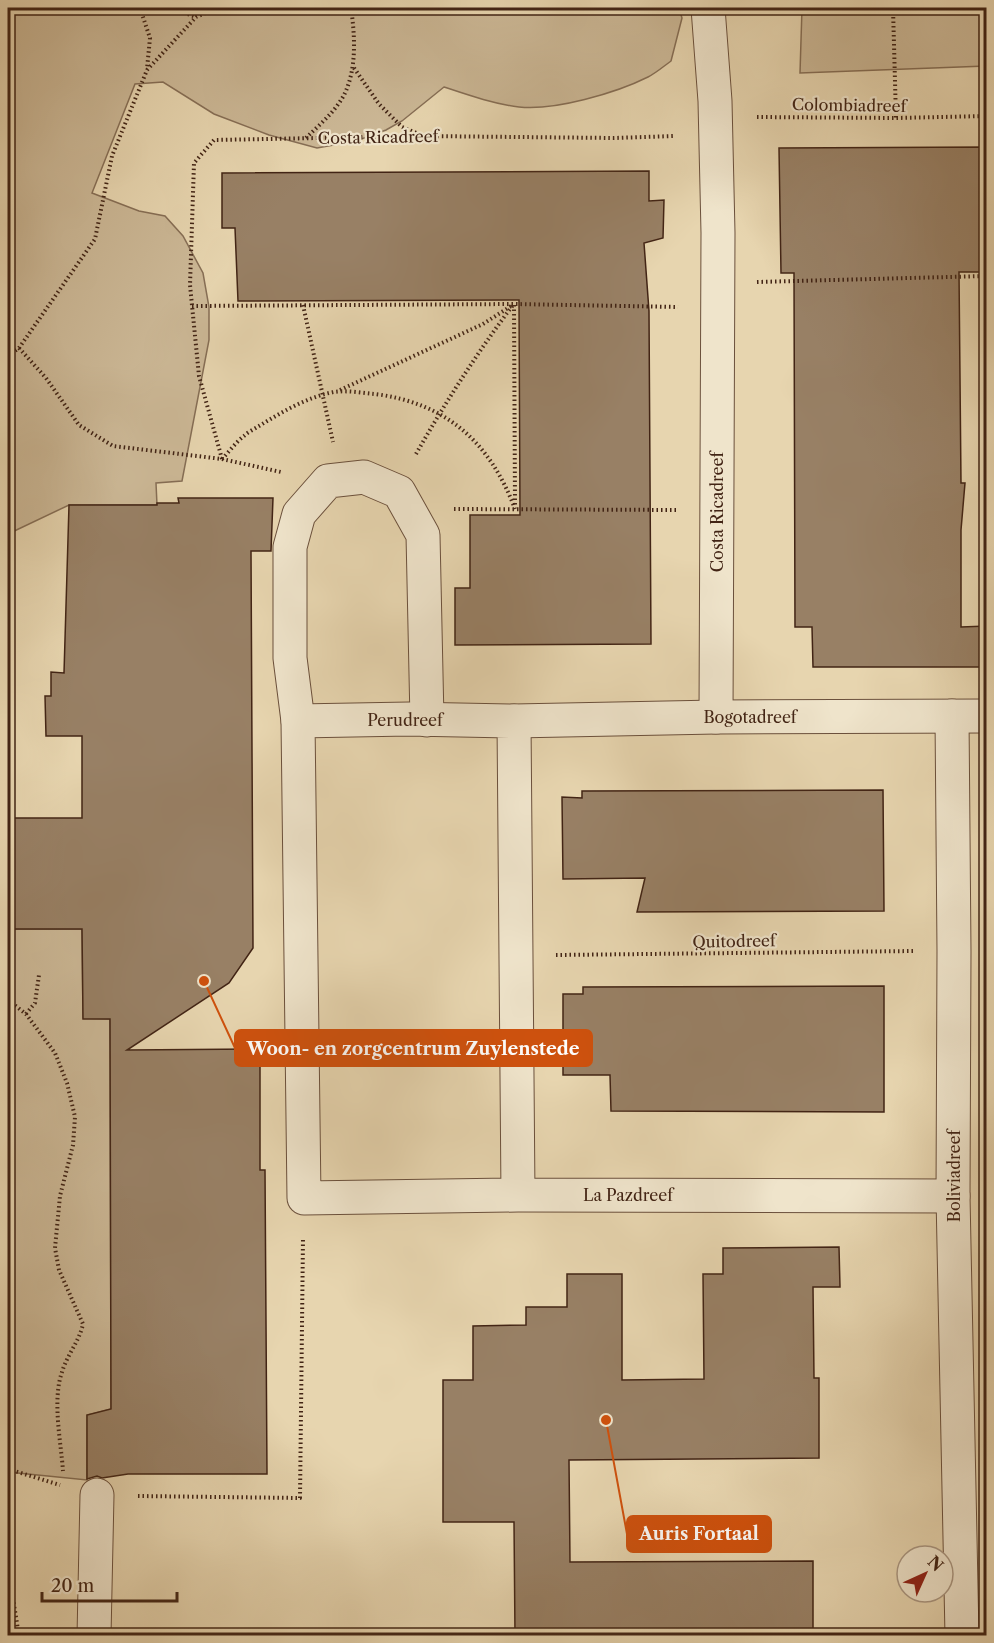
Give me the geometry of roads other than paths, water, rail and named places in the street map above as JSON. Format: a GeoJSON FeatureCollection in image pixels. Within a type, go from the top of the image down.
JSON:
{"type":"FeatureCollection","features":[{"type":"Feature","properties":{"kind":"street","name":"Costa Ricadreef"},"geometry":{"type":"LineString","coordinates":[[708,8],[716,135],[718,295],[716,717]]}},
{"type":"Feature","properties":{"kind":"street"},"geometry":{"type":"LineString","coordinates":[[298,721],[290,658],[290,547],[298,514],[335,481],[364,477],[399,492],[423,535],[427,720]]}},
{"type":"Feature","properties":{"kind":"street","name":"Boliviadreef"},"geometry":{"type":"LineString","coordinates":[[952,716],[953,1196],[962,1635]]}},
{"type":"Feature","properties":{"kind":"street","name":"Bogotadreef"},"geometry":{"type":"LineString","coordinates":[[514,721],[716,717],[987,716]]}},
{"type":"Feature","properties":{"kind":"street","name":"Perudreef"},"geometry":{"type":"LineString","coordinates":[[298,721],[514,721]]}},
{"type":"Feature","properties":{"kind":"street","name":"La Pazdreef"},"geometry":{"type":"LineString","coordinates":[[298,721],[304,1198],[518,1195],[953,1196]]}},
{"type":"Feature","properties":{"kind":"street"},"geometry":{"type":"LineString","coordinates":[[514,721],[518,1195]]}},
{"type":"Feature","properties":{"kind":"street"},"geometry":{"type":"LineString","coordinates":[[94,1635],[97,1495]]}},
{"type":"Feature","properties":{"kind":"place","name":"Woon- en zorgcentrum Zuylenstede"},"geometry":{"type":"Point","coordinates":[204,981]}},
{"type":"Feature","properties":{"kind":"place","name":"Auris Fortaal"},"geometry":{"type":"Point","coordinates":[606,1420]}}]}
